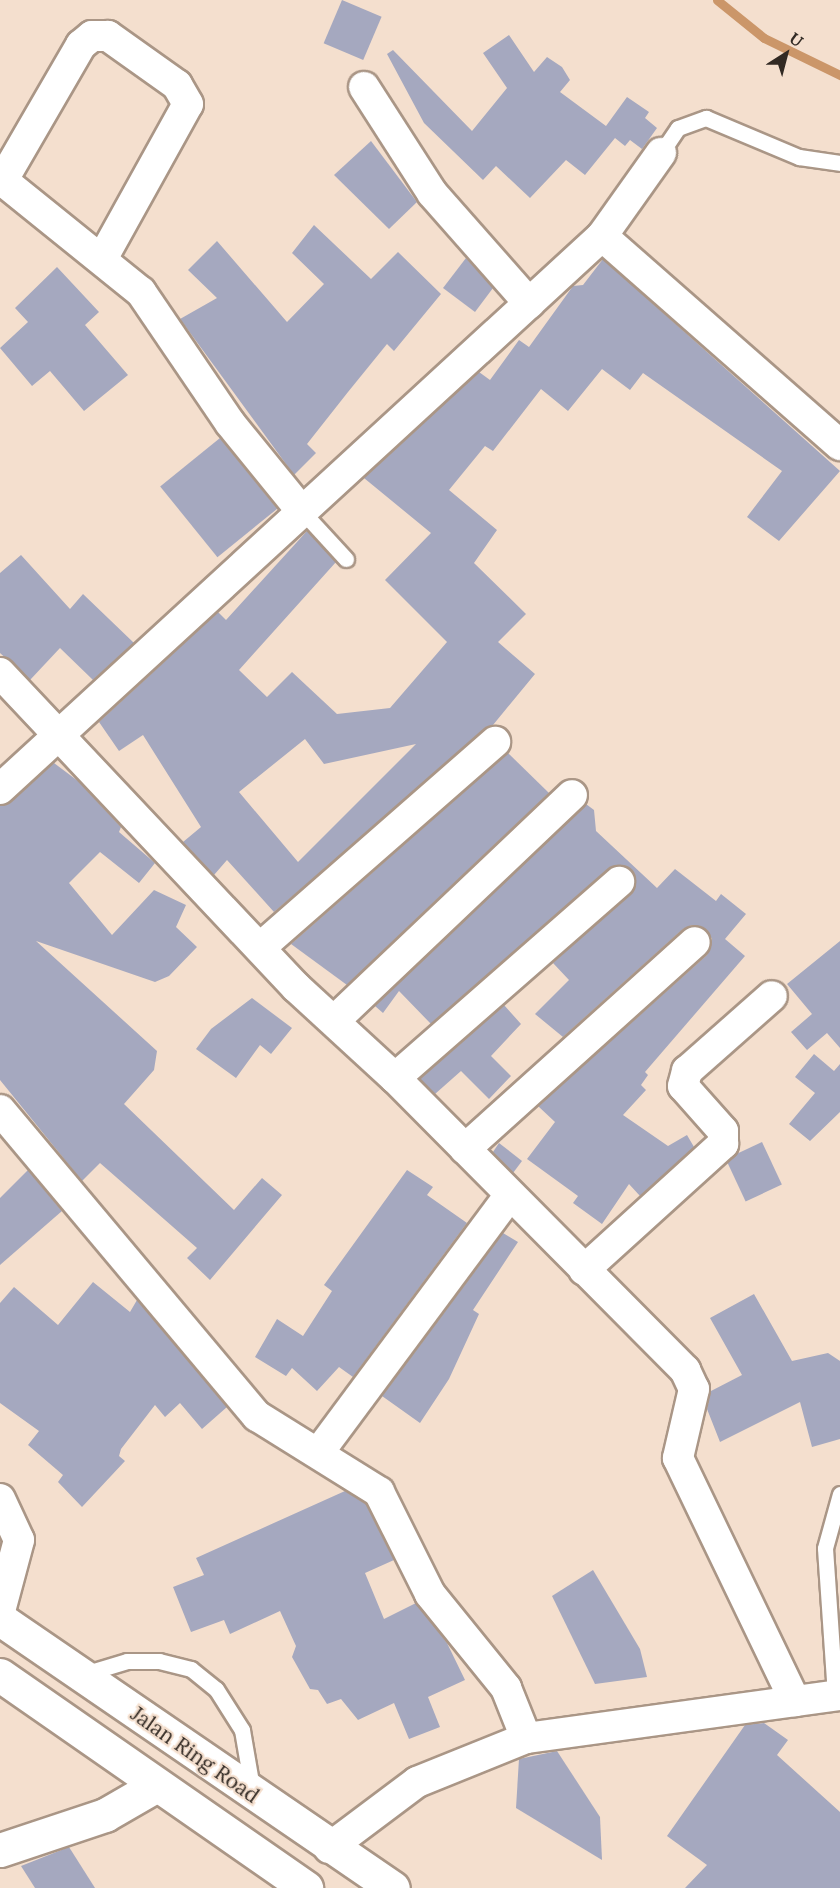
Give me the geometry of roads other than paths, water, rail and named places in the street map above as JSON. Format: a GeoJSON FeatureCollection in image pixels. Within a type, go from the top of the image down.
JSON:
{"type":"FeatureCollection","features":[{"type":"Feature","properties":{"kind":"main road","name":"Jalan Ring Road"},"geometry":{"type":"LineString","coordinates":[[0,1619],[329,1848],[393,1888]]}},
{"type":"Feature","properties":{"kind":"main road"},"geometry":{"type":"LineString","coordinates":[[0,1675],[306,1888]]}},
{"type":"Feature","properties":{"kind":"main road"},"geometry":{"type":"LineString","coordinates":[[0,1851],[105,1815],[157,1785]]}},
{"type":"Feature","properties":{"kind":"street"},"geometry":{"type":"LineString","coordinates":[[102,258],[188,104],[177,85],[108,36],[92,36],[81,45],[5,176],[10,192],[102,258],[141,292],[230,423],[300,510]]}},
{"type":"Feature","properties":{"kind":"street"},"geometry":{"type":"LineString","coordinates":[[364,87],[432,193],[529,303]]}},
{"type":"Feature","properties":{"kind":"street"},"geometry":{"type":"LineString","coordinates":[[0,789],[62,735],[300,510],[602,236],[662,153]]}},
{"type":"Feature","properties":{"kind":"street"},"geometry":{"type":"LineString","coordinates":[[602,236],[840,445]]}},
{"type":"Feature","properties":{"kind":"street"},"geometry":{"type":"LineString","coordinates":[[0,673],[334,1021],[395,1078],[684,1370],[694,1389],[678,1458],[795,1701]]}},
{"type":"Feature","properties":{"kind":"street"},"geometry":{"type":"LineString","coordinates":[[262,946],[495,742]]}},
{"type":"Feature","properties":{"kind":"street"},"geometry":{"type":"LineString","coordinates":[[334,1021],[572,795]]}},
{"type":"Feature","properties":{"kind":"street"},"geometry":{"type":"LineString","coordinates":[[395,1078],[619,882]]}},
{"type":"Feature","properties":{"kind":"street"},"geometry":{"type":"LineString","coordinates":[[465,1149],[695,942]]}},
{"type":"Feature","properties":{"kind":"street"},"geometry":{"type":"LineString","coordinates":[[584,1270],[723,1144],[723,1131],[683,1086],[687,1071],[772,996]]}},
{"type":"Feature","properties":{"kind":"street"},"geometry":{"type":"LineString","coordinates":[[0,1110],[220,1376],[257,1416],[319,1452],[379,1492],[430,1594],[506,1688],[526,1738]]}},
{"type":"Feature","properties":{"kind":"street"},"geometry":{"type":"LineString","coordinates":[[319,1452],[510,1195]]}},
{"type":"Feature","properties":{"kind":"street"},"geometry":{"type":"LineString","coordinates":[[0,1499],[19,1540],[0,1611]]}},
{"type":"Feature","properties":{"kind":"street"},"geometry":{"type":"LineString","coordinates":[[329,1848],[417,1782],[526,1738],[837,1695]]}},
{"type":"Feature","properties":{"kind":"lane"},"geometry":{"type":"LineString","coordinates":[[662,153],[678,128],[706,118],[790,154],[840,163]]}},
{"type":"Feature","properties":{"kind":"lane"},"geometry":{"type":"LineString","coordinates":[[300,510],[346,559]]}},
{"type":"Feature","properties":{"kind":"lane"},"geometry":{"type":"LineString","coordinates":[[837,1695],[825,1548],[840,1494]]}},
{"type":"Feature","properties":{"kind":"lane"},"geometry":{"type":"LineString","coordinates":[[81,1675],[127,1662],[159,1661],[191,1669],[216,1689],[242,1730],[254,1795]]}},
{"type":"Feature","properties":{"kind":"waterway"},"geometry":{"type":"LineString","coordinates":[[717,0],[764,38],[840,75]]}}]}
